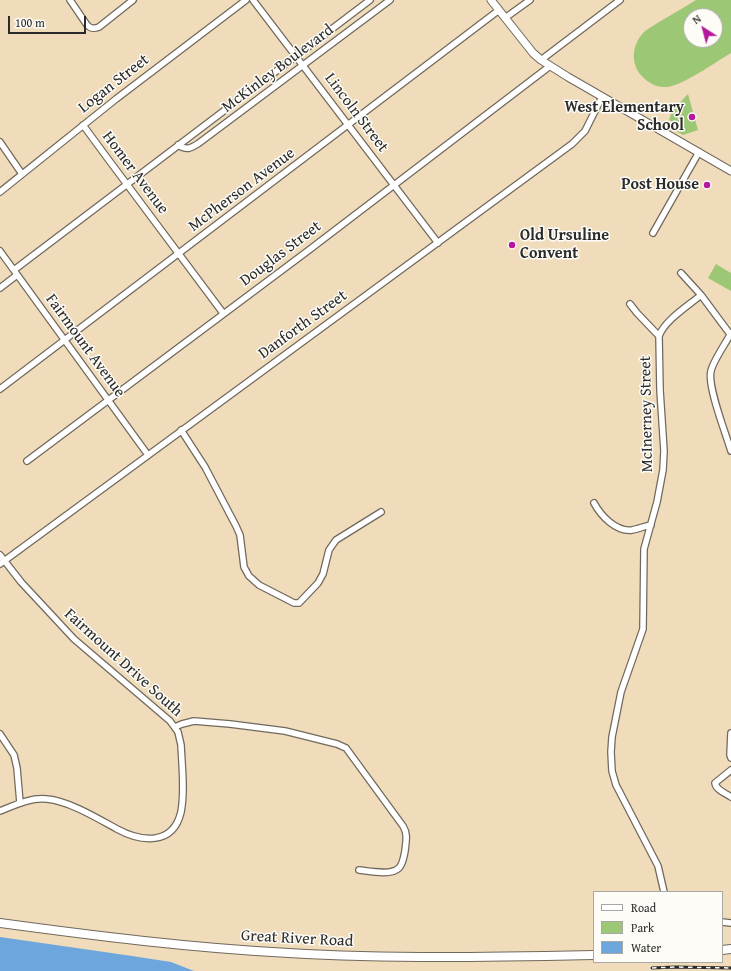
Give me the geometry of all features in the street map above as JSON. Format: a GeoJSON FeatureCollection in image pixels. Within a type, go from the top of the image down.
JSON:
{"type":"FeatureCollection","features":[{"type":"Feature","properties":{"kind":"main road","name":"Great River Road"},"geometry":{"type":"LineString","coordinates":[[0,923],[197,947],[289,953],[392,957],[593,955]]}},
{"type":"Feature","properties":{"kind":"street"},"geometry":{"type":"LineString","coordinates":[[70,0],[90,28],[94,29],[99,27],[133,0]]}},
{"type":"Feature","properties":{"kind":"street","name":"Logan Street"},"geometry":{"type":"LineString","coordinates":[[0,192],[83,125],[246,0]]}},
{"type":"Feature","properties":{"kind":"street","name":"Lincoln Street"},"geometry":{"type":"LineString","coordinates":[[253,0],[438,243]]}},
{"type":"Feature","properties":{"kind":"street","name":"McKinley Boulevard"},"geometry":{"type":"LineString","coordinates":[[0,288],[16,273],[127,184],[370,0]]}},
{"type":"Feature","properties":{"kind":"street","name":"McKinley Boulevard"},"geometry":{"type":"LineString","coordinates":[[178,145],[188,149],[199,144],[390,0]]}},
{"type":"Feature","properties":{"kind":"street"},"geometry":{"type":"LineString","coordinates":[[491,0],[524,43],[550,66],[731,171]]}},
{"type":"Feature","properties":{"kind":"street"},"geometry":{"type":"LineString","coordinates":[[505,18],[530,0]]}},
{"type":"Feature","properties":{"kind":"street"},"geometry":{"type":"LineString","coordinates":[[542,60],[620,0]]}},
{"type":"Feature","properties":{"kind":"street","name":"McPherson Avenue"},"geometry":{"type":"LineString","coordinates":[[0,389],[499,10]]}},
{"type":"Feature","properties":{"kind":"street","name":"Douglas Street"},"geometry":{"type":"LineString","coordinates":[[27,461],[550,66]]}},
{"type":"Feature","properties":{"kind":"street","name":"Danforth Street"},"geometry":{"type":"LineString","coordinates":[[2,562],[578,139],[588,126],[602,97]]}},
{"type":"Feature","properties":{"kind":"street","name":"Homer Avenue"},"geometry":{"type":"LineString","coordinates":[[83,125],[224,313]]}},
{"type":"Feature","properties":{"kind":"street"},"geometry":{"type":"LineString","coordinates":[[0,142],[22,174]]}},
{"type":"Feature","properties":{"kind":"street"},"geometry":{"type":"LineString","coordinates":[[653,233],[699,152]]}},
{"type":"Feature","properties":{"kind":"street","name":"Fairmount Avenue"},"geometry":{"type":"LineString","coordinates":[[0,252],[148,455]]}},
{"type":"Feature","properties":{"kind":"street"},"geometry":{"type":"LineString","coordinates":[[681,273],[701,295],[731,334],[712,368],[710,378],[731,451]]}},
{"type":"Feature","properties":{"kind":"street","name":"McInerney Street"},"geometry":{"type":"LineString","coordinates":[[664,891],[658,866],[616,785],[612,771],[611,752],[614,719],[620,692],[643,629],[644,550],[660,486],[664,458],[660,390],[659,336],[668,322],[701,295]]}},
{"type":"Feature","properties":{"kind":"street"},"geometry":{"type":"LineString","coordinates":[[630,304],[641,318],[659,336]]}},
{"type":"Feature","properties":{"kind":"street"},"geometry":{"type":"LineString","coordinates":[[182,430],[236,526],[241,542],[244,567],[249,576],[259,585],[294,603],[299,603],[318,583],[323,574],[329,550],[336,540],[381,512]]}},
{"type":"Feature","properties":{"kind":"street"},"geometry":{"type":"LineString","coordinates":[[594,503],[606,518],[622,530],[632,530],[651,525]]}},
{"type":"Feature","properties":{"kind":"street","name":"Fairmount Drive South"},"geometry":{"type":"LineString","coordinates":[[0,555],[2,562],[74,639],[162,714],[175,727],[182,745],[182,806],[174,826],[162,837],[151,839],[136,837],[56,800],[41,798],[34,799],[0,810]]}},
{"type":"Feature","properties":{"kind":"street"},"geometry":{"type":"LineString","coordinates":[[175,727],[194,721],[244,726],[294,733],[337,744],[346,748],[403,826],[406,833],[404,858],[399,869],[393,872],[358,870]]}},
{"type":"Feature","properties":{"kind":"street"},"geometry":{"type":"LineString","coordinates":[[731,733],[731,758]]}},
{"type":"Feature","properties":{"kind":"street"},"geometry":{"type":"LineString","coordinates":[[0,734],[14,755],[17,768],[20,804]]}},
{"type":"Feature","properties":{"kind":"street"},"geometry":{"type":"LineString","coordinates":[[731,770],[714,783],[715,786],[731,797]]}},
{"type":"Feature","properties":{"kind":"green space"},"geometry":{"type":"Polygon","coordinates":[[[696,0],[731,0],[731,53],[699,73],[673,86],[662,87],[652,84],[640,74],[637,69],[634,58],[635,47],[640,36],[647,29],[696,0]]]}},
{"type":"Feature","properties":{"kind":"green space"},"geometry":{"type":"Polygon","coordinates":[[[688,94],[698,130],[683,135],[672,129],[678,120],[671,125],[673,122],[669,120],[672,111],[688,94]]]}},
{"type":"Feature","properties":{"kind":"green space"},"geometry":{"type":"Polygon","coordinates":[[[716,264],[731,273],[731,291],[708,278],[716,264]]]}},
{"type":"Feature","properties":{"kind":"water"},"geometry":{"type":"Polygon","coordinates":[[[0,937],[171,962],[194,971],[0,971],[0,937]]]}},
{"type":"Feature","properties":{"kind":"railway"},"geometry":{"type":"LineString","coordinates":[[652,968],[731,968]]}},
{"type":"Feature","properties":{"kind":"place","name":"West Elementary School"},"geometry":{"type":"Point","coordinates":[692,117]}},
{"type":"Feature","properties":{"kind":"place","name":"Post House"},"geometry":{"type":"Point","coordinates":[707,185]}},
{"type":"Feature","properties":{"kind":"place","name":"Old Ursuline Convent"},"geometry":{"type":"Point","coordinates":[512,245]}}]}
